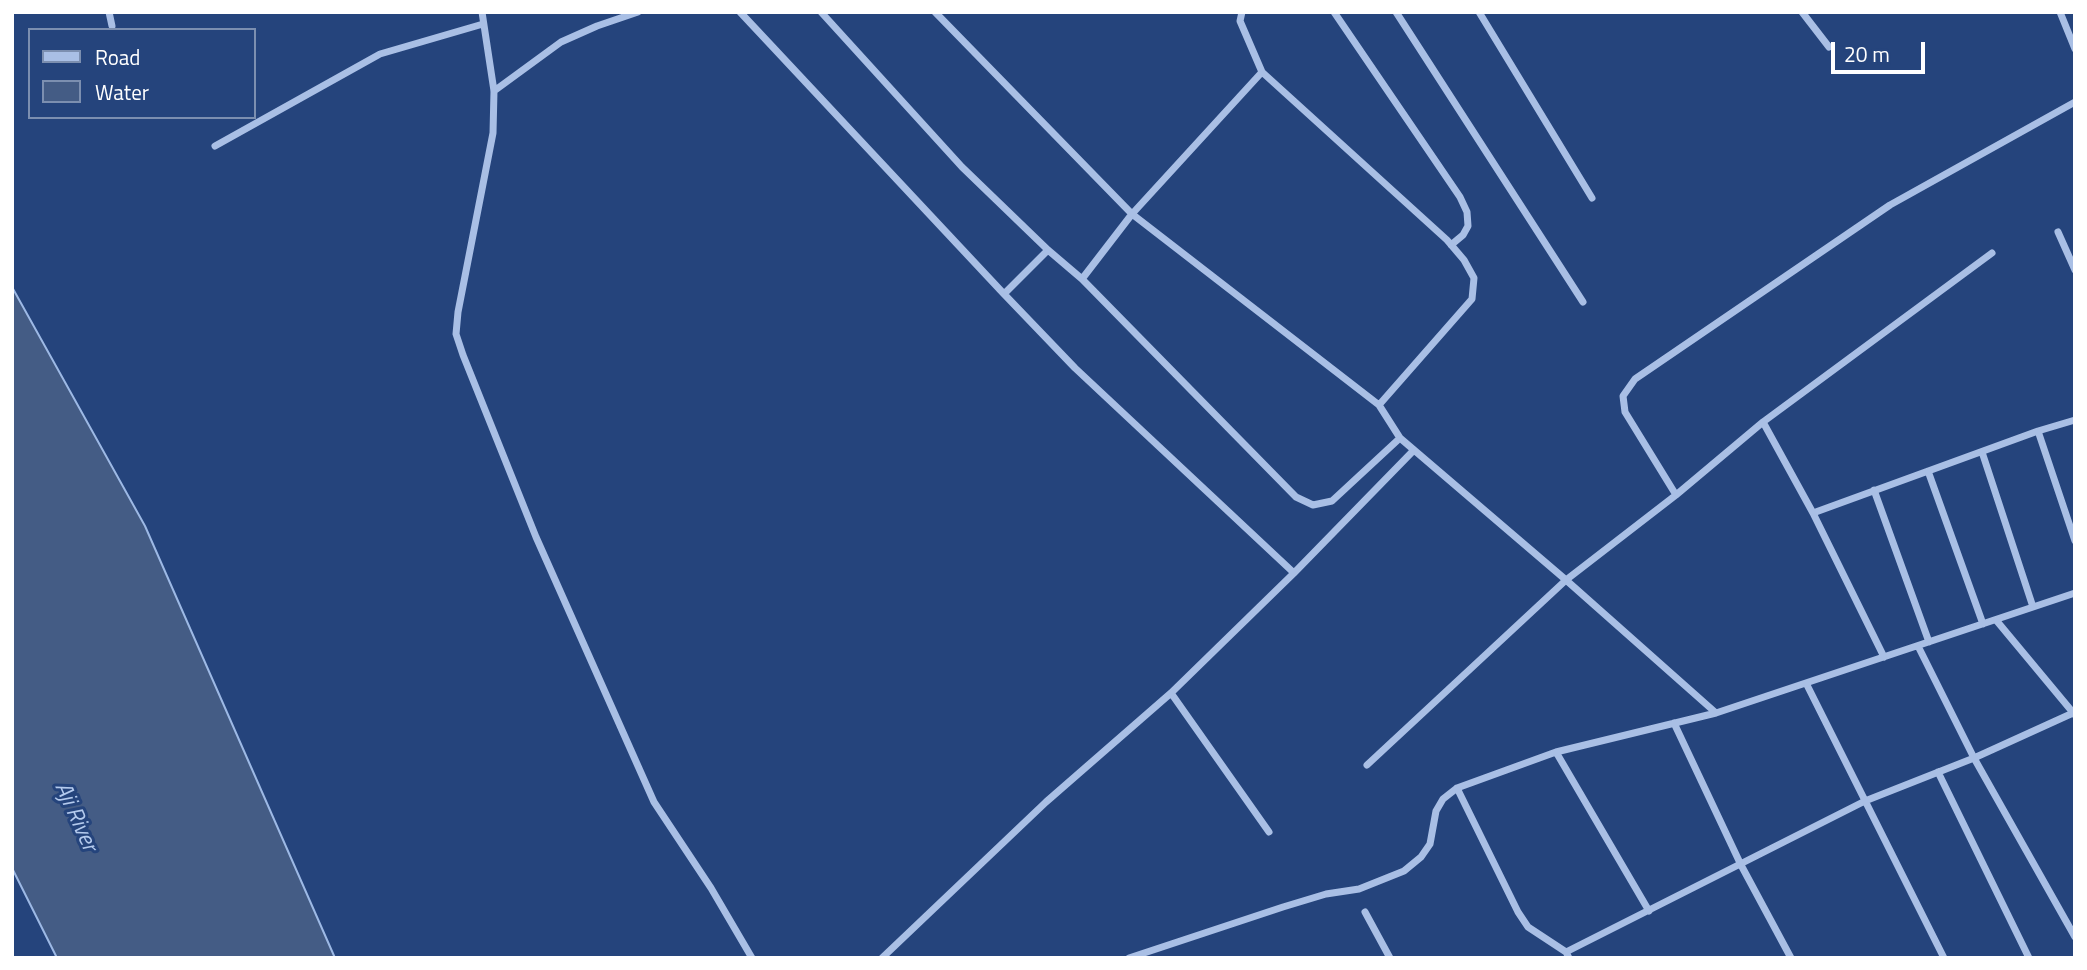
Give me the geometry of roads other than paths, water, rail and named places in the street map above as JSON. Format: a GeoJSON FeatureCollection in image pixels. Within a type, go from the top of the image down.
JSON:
{"type":"FeatureCollection","features":[{"type":"Feature","properties":{"kind":"street"},"geometry":{"type":"LineString","coordinates":[[109,12],[112,26]]}},
{"type":"Feature","properties":{"kind":"street"},"geometry":{"type":"LineString","coordinates":[[482,12],[494,91],[492,133],[456,334],[536,537],[654,802],[711,888],[752,958]]}},
{"type":"Feature","properties":{"kind":"street"},"geometry":{"type":"LineString","coordinates":[[740,12],[1075,368],[1294,573]]}},
{"type":"Feature","properties":{"kind":"street"},"geometry":{"type":"LineString","coordinates":[[821,12],[962,167],[1082,279],[1296,497],[1313,505],[1332,501],[1400,438]]}},
{"type":"Feature","properties":{"kind":"street"},"geometry":{"type":"LineString","coordinates":[[936,12],[1132,214],[1379,405],[1400,438],[1717,713]]}},
{"type":"Feature","properties":{"kind":"street"},"geometry":{"type":"LineString","coordinates":[[1242,12],[1240,21],[1262,72],[1451,245],[1465,260],[1474,278],[1472,299],[1379,405]]}},
{"type":"Feature","properties":{"kind":"street"},"geometry":{"type":"LineString","coordinates":[[1334,12],[1460,197],[1467,212],[1468,226],[1463,235],[1451,245]]}},
{"type":"Feature","properties":{"kind":"street"},"geometry":{"type":"LineString","coordinates":[[1396,12],[1583,302]]}},
{"type":"Feature","properties":{"kind":"street"},"geometry":{"type":"LineString","coordinates":[[1479,12],[1592,198]]}},
{"type":"Feature","properties":{"kind":"street"},"geometry":{"type":"LineString","coordinates":[[1802,12],[1829,47]]}},
{"type":"Feature","properties":{"kind":"street"},"geometry":{"type":"LineString","coordinates":[[2060,12],[2075,49]]}},
{"type":"Feature","properties":{"kind":"street"},"geometry":{"type":"LineString","coordinates":[[494,91],[561,42],[636,13]]}},
{"type":"Feature","properties":{"kind":"street"},"geometry":{"type":"LineString","coordinates":[[215,146],[380,54],[483,24]]}},
{"type":"Feature","properties":{"kind":"street"},"geometry":{"type":"LineString","coordinates":[[1082,279],[1132,214],[1262,72]]}},
{"type":"Feature","properties":{"kind":"street"},"geometry":{"type":"LineString","coordinates":[[1676,495],[1625,412],[1623,396],[1634,379],[1890,205],[2075,102]]}},
{"type":"Feature","properties":{"kind":"street"},"geometry":{"type":"LineString","coordinates":[[2059,232],[2075,270]]}},
{"type":"Feature","properties":{"kind":"street"},"geometry":{"type":"LineString","coordinates":[[1004,294],[1048,250]]}},
{"type":"Feature","properties":{"kind":"street"},"geometry":{"type":"LineString","coordinates":[[1367,765],[1566,580],[1676,495],[1763,422],[1992,253]]}},
{"type":"Feature","properties":{"kind":"street"},"geometry":{"type":"LineString","coordinates":[[1813,513],[2075,420]]}},
{"type":"Feature","properties":{"kind":"street"},"geometry":{"type":"LineString","coordinates":[[1763,422],[1813,513],[1884,657]]}},
{"type":"Feature","properties":{"kind":"street"},"geometry":{"type":"LineString","coordinates":[[2038,431],[2075,541]]}},
{"type":"Feature","properties":{"kind":"street"},"geometry":{"type":"LineString","coordinates":[[882,958],[1046,802],[1171,693],[1294,573],[1414,450]]}},
{"type":"Feature","properties":{"kind":"street"},"geometry":{"type":"LineString","coordinates":[[1982,452],[2034,607]]}},
{"type":"Feature","properties":{"kind":"street"},"geometry":{"type":"LineString","coordinates":[[1928,471],[1983,624]]}},
{"type":"Feature","properties":{"kind":"street"},"geometry":{"type":"LineString","coordinates":[[1874,490],[1929,642]]}},
{"type":"Feature","properties":{"kind":"street"},"geometry":{"type":"LineString","coordinates":[[1129,958],[1283,907],[1326,894],[1359,888],[1404,871],[1421,857],[1430,844],[1436,811],[1443,799],[1457,788],[1556,752],[1717,713],[2075,593]]}},
{"type":"Feature","properties":{"kind":"street"},"geometry":{"type":"LineString","coordinates":[[1457,788],[1528,927],[1567,955],[1865,802],[2074,714],[1996,620]]}},
{"type":"Feature","properties":{"kind":"street"},"geometry":{"type":"LineString","coordinates":[[1918,646],[1974,758],[2075,937]]}},
{"type":"Feature","properties":{"kind":"street"},"geometry":{"type":"LineString","coordinates":[[1806,683],[1944,958]]}},
{"type":"Feature","properties":{"kind":"street"},"geometry":{"type":"LineString","coordinates":[[1171,693],[1269,832]]}},
{"type":"Feature","properties":{"kind":"street"},"geometry":{"type":"LineString","coordinates":[[1674,723],[1741,865],[1791,958]]}},
{"type":"Feature","properties":{"kind":"street"},"geometry":{"type":"LineString","coordinates":[[1556,752],[1649,911]]}},
{"type":"Feature","properties":{"kind":"street"},"geometry":{"type":"LineString","coordinates":[[1938,772],[2029,958]]}},
{"type":"Feature","properties":{"kind":"street"},"geometry":{"type":"LineString","coordinates":[[1365,912],[1390,958]]}},
{"type":"Feature","properties":{"kind":"water","name":"Aji River"},"geometry":{"type":"Polygon","coordinates":[[[12,287],[145,526],[335,958],[57,958],[12,868],[12,287]]]}}]}
